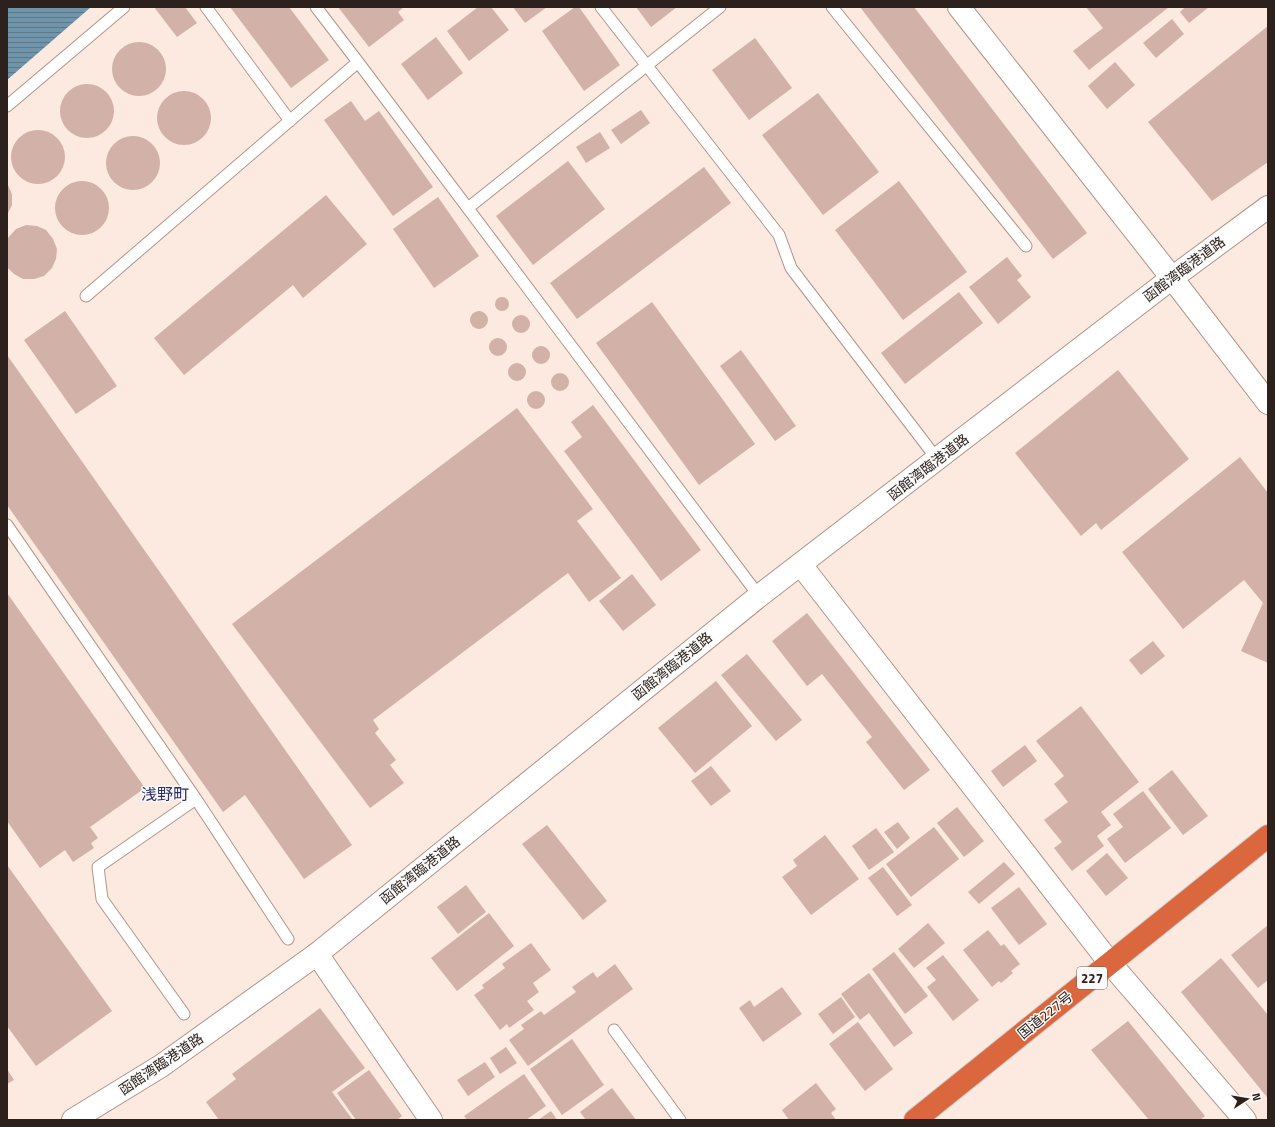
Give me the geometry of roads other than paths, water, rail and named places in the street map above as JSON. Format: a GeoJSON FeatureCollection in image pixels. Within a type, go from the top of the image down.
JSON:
{"type":"FeatureCollection","features":[{"type":"Feature","properties":{"kind":"highway","name":"国道227号"},"geometry":{"type":"LineString","coordinates":[[915,1120],[1268,836]]}},
{"type":"Feature","properties":{"kind":"street"},"geometry":{"type":"LineString","coordinates":[[959,7],[1172,278],[1268,403]]}},
{"type":"Feature","properties":{"kind":"street","name":"函館湾臨港道路"},"geometry":{"type":"LineString","coordinates":[[73,1120],[161,1066],[317,954],[759,596],[1172,278],[1268,207]]}},
{"type":"Feature","properties":{"kind":"street"},"geometry":{"type":"LineString","coordinates":[[801,565],[1110,963],[1246,1120]]}},
{"type":"Feature","properties":{"kind":"street"},"geometry":{"type":"LineString","coordinates":[[317,954],[431,1120]]}},
{"type":"Feature","properties":{"kind":"lane"},"geometry":{"type":"LineString","coordinates":[[7,106],[124,7]]}},
{"type":"Feature","properties":{"kind":"lane"},"geometry":{"type":"LineString","coordinates":[[206,7],[290,121]]}},
{"type":"Feature","properties":{"kind":"lane"},"geometry":{"type":"LineString","coordinates":[[316,7],[759,596]]}},
{"type":"Feature","properties":{"kind":"lane"},"geometry":{"type":"LineString","coordinates":[[601,7],[779,235],[791,268],[937,459]]}},
{"type":"Feature","properties":{"kind":"lane"},"geometry":{"type":"LineString","coordinates":[[468,208],[720,7]]}},
{"type":"Feature","properties":{"kind":"lane"},"geometry":{"type":"LineString","coordinates":[[832,7],[1026,246]]}},
{"type":"Feature","properties":{"kind":"lane"},"geometry":{"type":"LineString","coordinates":[[86,296],[358,62]]}},
{"type":"Feature","properties":{"kind":"lane"},"geometry":{"type":"LineString","coordinates":[[7,525],[196,799],[288,939]]}},
{"type":"Feature","properties":{"kind":"lane"},"geometry":{"type":"LineString","coordinates":[[184,1014],[102,899],[98,867],[196,799]]}},
{"type":"Feature","properties":{"kind":"lane"},"geometry":{"type":"LineString","coordinates":[[614,1030],[680,1120]]}},
{"type":"Feature","properties":{"kind":"water"},"geometry":{"type":"Polygon","coordinates":[[[7,7],[91,7],[7,80],[7,7]]]}},
{"type":"Feature","properties":{"kind":"district","name":"浅野町"},"geometry":{"type":"Point","coordinates":[165,794]}}]}
